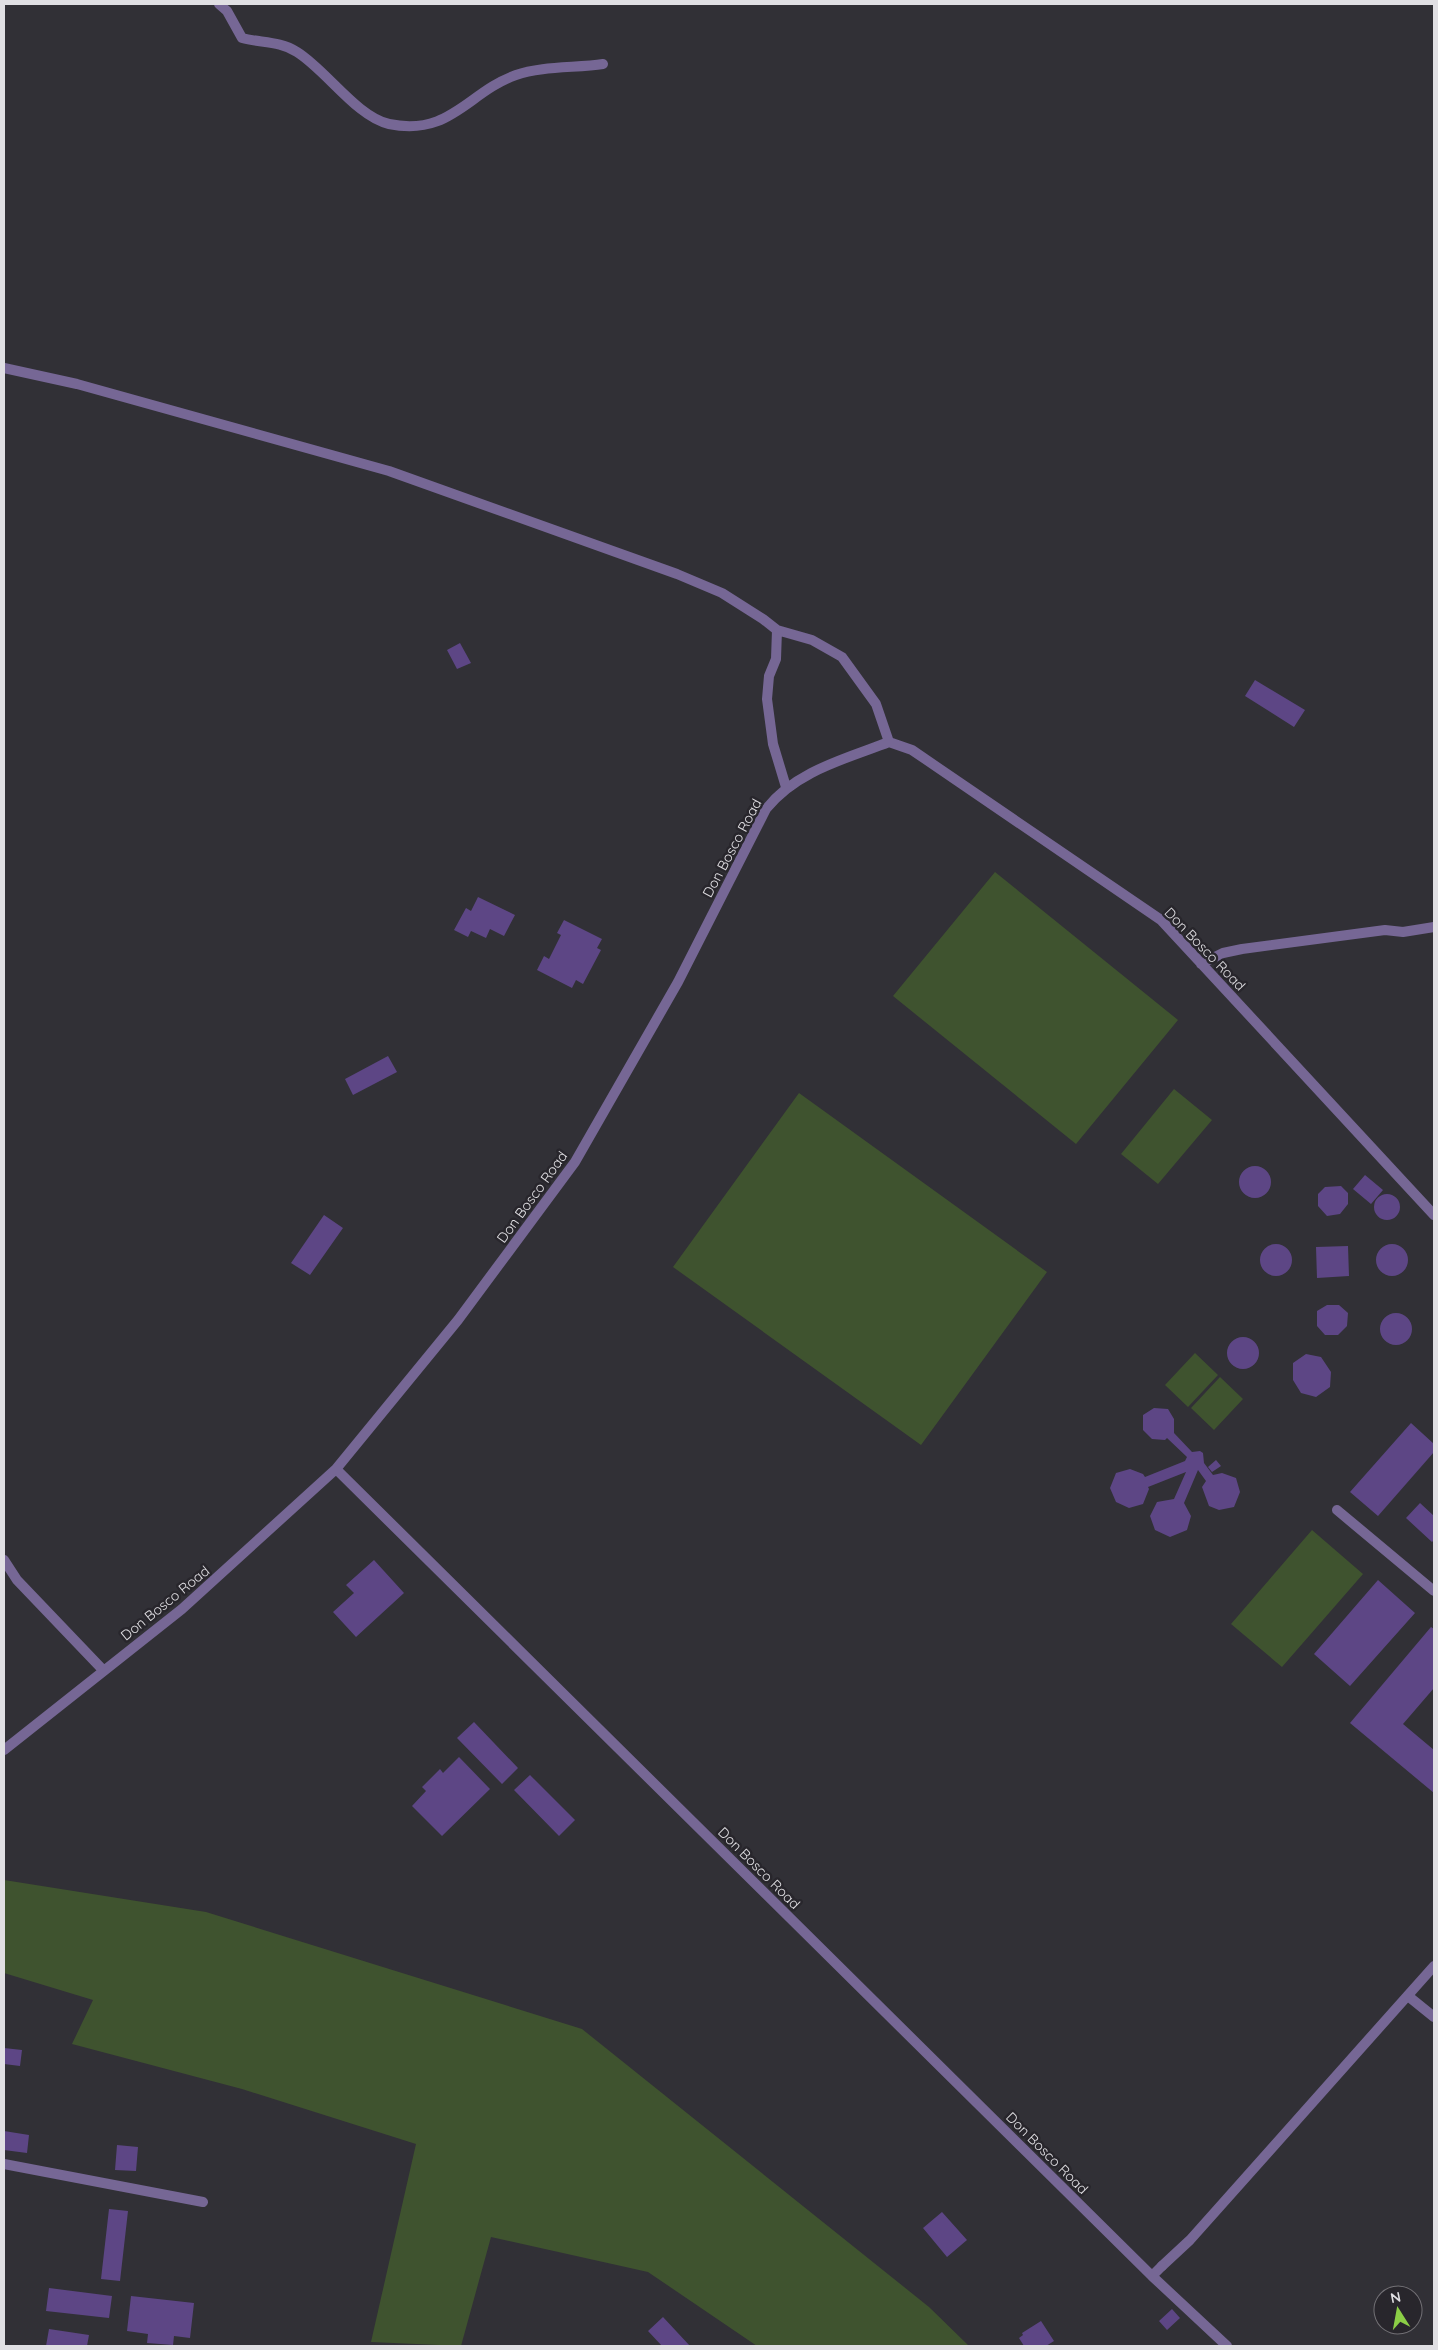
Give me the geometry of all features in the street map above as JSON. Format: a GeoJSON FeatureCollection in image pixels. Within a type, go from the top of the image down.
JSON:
{"type":"FeatureCollection","features":[{"type":"Feature","properties":{"kind":"street"},"geometry":{"type":"LineString","coordinates":[[219,4],[227,11],[242,38],[258,42],[276,42],[296,51],[360,107],[388,124],[414,126],[441,122],[496,84],[517,74],[603,64]]}},
{"type":"Feature","properties":{"kind":"street"},"geometry":{"type":"LineString","coordinates":[[4,368],[77,384],[389,471],[677,574],[722,593],[764,619],[777,630],[812,640],[842,657],[876,704],[889,742]]}},
{"type":"Feature","properties":{"kind":"street"},"geometry":{"type":"LineString","coordinates":[[777,630],[776,659],[769,676],[767,699],[772,744],[786,788]]}},
{"type":"Feature","properties":{"kind":"street","name":"Don Bosco Road"},"geometry":{"type":"LineString","coordinates":[[4,1750],[182,1609],[336,1469],[458,1320],[575,1162],[678,982],[766,809],[786,788],[807,774],[889,742],[912,750],[1161,920],[1430,1206],[1434,1215]]}},
{"type":"Feature","properties":{"kind":"street"},"geometry":{"type":"LineString","coordinates":[[1201,964],[1223,953],[1242,949],[1385,930],[1403,932],[1434,926]]}},
{"type":"Feature","properties":{"kind":"street","name":"Don Bosco Road"},"geometry":{"type":"LineString","coordinates":[[336,1469],[1152,2276],[1227,2346]]}},
{"type":"Feature","properties":{"kind":"street"},"geometry":{"type":"LineString","coordinates":[[1337,1510],[1434,1591]]}},
{"type":"Feature","properties":{"kind":"street"},"geometry":{"type":"LineString","coordinates":[[4,1560],[17,1580],[103,1670]]}},
{"type":"Feature","properties":{"kind":"street"},"geometry":{"type":"LineString","coordinates":[[1152,2276],[1190,2240],[1434,1966]]}},
{"type":"Feature","properties":{"kind":"street"},"geometry":{"type":"LineString","coordinates":[[1408,1996],[1434,2017]]}},
{"type":"Feature","properties":{"kind":"street"},"geometry":{"type":"LineString","coordinates":[[4,2164],[203,2202]]}},
{"type":"Feature","properties":{"kind":"green space"},"geometry":{"type":"Polygon","coordinates":[[[995,872],[1178,1020],[1076,1144],[893,996],[995,872]]]}},
{"type":"Feature","properties":{"kind":"green space"},"geometry":{"type":"Polygon","coordinates":[[[1174,1089],[1212,1120],[1158,1184],[1121,1154],[1174,1089]]]}},
{"type":"Feature","properties":{"kind":"green space"},"geometry":{"type":"Polygon","coordinates":[[[799,1093],[1047,1272],[921,1445],[673,1267],[799,1093]]]}},
{"type":"Feature","properties":{"kind":"green space"},"geometry":{"type":"Polygon","coordinates":[[[1195,1353],[1218,1375],[1188,1407],[1165,1385],[1195,1353]]]}},
{"type":"Feature","properties":{"kind":"green space"},"geometry":{"type":"Polygon","coordinates":[[[1220,1377],[1243,1399],[1214,1430],[1191,1408],[1220,1377]]]}},
{"type":"Feature","properties":{"kind":"green space"},"geometry":{"type":"Polygon","coordinates":[[[1312,1530],[1363,1574],[1282,1667],[1231,1624],[1312,1530]]]}},
{"type":"Feature","properties":{"kind":"green space"},"geometry":{"type":"Polygon","coordinates":[[[4,1880],[206,1912],[582,2029],[929,2307],[969,2346],[757,2346],[648,2272],[491,2237],[461,2346],[371,2342],[416,2144],[242,2089],[72,2044],[93,2000],[4,1973],[4,1880]]]}},
{"type":"Feature","properties":{"kind":"building"},"geometry":{"type":"Polygon","coordinates":[[[460,643],[471,663],[457,669],[447,650],[460,643]]]}},
{"type":"Feature","properties":{"kind":"building"},"geometry":{"type":"Polygon","coordinates":[[[1255,680],[1305,710],[1294,727],[1245,696],[1255,680]]]}},
{"type":"Feature","properties":{"kind":"building"},"geometry":{"type":"Polygon","coordinates":[[[478,897],[515,915],[504,936],[490,929],[486,938],[471,931],[468,937],[454,930],[466,908],[471,911],[478,897]]]}},
{"type":"Feature","properties":{"kind":"building"},"geometry":{"type":"Polygon","coordinates":[[[564,920],[602,939],[597,948],[601,950],[583,984],[576,980],[572,988],[537,970],[544,956],[549,959],[561,935],[557,933],[564,920]]]}},
{"type":"Feature","properties":{"kind":"building"},"geometry":{"type":"Polygon","coordinates":[[[388,1056],[397,1072],[353,1095],[345,1079],[388,1056]]]}},
{"type":"Feature","properties":{"kind":"building"},"geometry":{"type":"Polygon","coordinates":[[[1255,1166],[1261,1167],[1266,1171],[1270,1176],[1270,1188],[1266,1193],[1261,1197],[1255,1198],[1249,1197],[1244,1193],[1240,1188],[1239,1182],[1240,1176],[1244,1171],[1249,1167],[1255,1166]]]}},
{"type":"Feature","properties":{"kind":"building"},"geometry":{"type":"Polygon","coordinates":[[[1365,1175],[1383,1190],[1371,1204],[1353,1189],[1365,1175]]]}},
{"type":"Feature","properties":{"kind":"building"},"geometry":{"type":"Polygon","coordinates":[[[1341,1186],[1348,1193],[1348,1204],[1340,1214],[1327,1216],[1318,1206],[1318,1194],[1325,1187],[1341,1186]]]}},
{"type":"Feature","properties":{"kind":"building"},"geometry":{"type":"Polygon","coordinates":[[[1387,1194],[1397,1197],[1400,1207],[1397,1217],[1387,1220],[1377,1217],[1374,1207],[1377,1197],[1387,1194]]]}},
{"type":"Feature","properties":{"kind":"building"},"geometry":{"type":"Polygon","coordinates":[[[324,1215],[343,1228],[310,1275],[291,1263],[324,1215]]]}},
{"type":"Feature","properties":{"kind":"building"},"geometry":{"type":"Polygon","coordinates":[[[1276,1244],[1282,1245],[1287,1249],[1291,1254],[1291,1266],[1287,1271],[1282,1275],[1276,1276],[1270,1275],[1265,1271],[1261,1266],[1260,1260],[1261,1254],[1265,1249],[1270,1245],[1276,1244]]]}},
{"type":"Feature","properties":{"kind":"building"},"geometry":{"type":"Polygon","coordinates":[[[1392,1244],[1403,1249],[1408,1260],[1403,1271],[1392,1276],[1381,1271],[1376,1260],[1381,1249],[1392,1244]]]}},
{"type":"Feature","properties":{"kind":"building"},"geometry":{"type":"Polygon","coordinates":[[[1348,1246],[1349,1276],[1317,1278],[1316,1247],[1348,1246]]]}},
{"type":"Feature","properties":{"kind":"building"},"geometry":{"type":"Polygon","coordinates":[[[1327,1305],[1339,1305],[1348,1313],[1347,1326],[1338,1335],[1325,1335],[1317,1326],[1317,1311],[1327,1305]]]}},
{"type":"Feature","properties":{"kind":"building"},"geometry":{"type":"Polygon","coordinates":[[[1396,1313],[1402,1314],[1407,1318],[1411,1323],[1411,1335],[1407,1340],[1402,1344],[1396,1345],[1390,1344],[1385,1340],[1381,1335],[1380,1329],[1381,1323],[1385,1318],[1390,1314],[1396,1313]]]}},
{"type":"Feature","properties":{"kind":"building"},"geometry":{"type":"Polygon","coordinates":[[[1243,1337],[1249,1338],[1254,1342],[1258,1347],[1258,1359],[1254,1364],[1249,1368],[1243,1369],[1237,1368],[1232,1364],[1228,1359],[1227,1353],[1228,1347],[1232,1342],[1237,1338],[1243,1337]]]}},
{"type":"Feature","properties":{"kind":"building"},"geometry":{"type":"Polygon","coordinates":[[[1306,1354],[1321,1357],[1331,1372],[1330,1387],[1316,1397],[1301,1393],[1293,1380],[1293,1363],[1306,1354]]]}},
{"type":"Feature","properties":{"kind":"building"},"geometry":{"type":"Polygon","coordinates":[[[1154,1408],[1168,1409],[1174,1419],[1174,1433],[1192,1452],[1200,1451],[1203,1453],[1204,1463],[1213,1475],[1222,1473],[1236,1478],[1240,1492],[1234,1507],[1219,1510],[1209,1506],[1202,1487],[1206,1481],[1198,1470],[1184,1503],[1191,1516],[1187,1530],[1170,1537],[1155,1530],[1150,1516],[1157,1502],[1174,1499],[1186,1472],[1148,1487],[1149,1489],[1143,1504],[1129,1508],[1116,1502],[1110,1488],[1116,1473],[1130,1469],[1143,1474],[1145,1477],[1185,1461],[1187,1457],[1167,1438],[1165,1440],[1152,1439],[1143,1430],[1143,1415],[1154,1408]]]}},
{"type":"Feature","properties":{"kind":"building"},"geometry":{"type":"Polygon","coordinates":[[[1411,1423],[1434,1444],[1434,1452],[1378,1516],[1350,1492],[1411,1423]]]}},
{"type":"Feature","properties":{"kind":"building"},"geometry":{"type":"Polygon","coordinates":[[[1216,1460],[1221,1466],[1212,1472],[1208,1467],[1216,1460]]]}},
{"type":"Feature","properties":{"kind":"building"},"geometry":{"type":"Polygon","coordinates":[[[1420,1503],[1434,1516],[1434,1540],[1432,1542],[1406,1518],[1420,1503]]]}},
{"type":"Feature","properties":{"kind":"building"},"geometry":{"type":"Polygon","coordinates":[[[374,1560],[404,1593],[356,1637],[333,1612],[354,1593],[346,1585],[374,1560]]]}},
{"type":"Feature","properties":{"kind":"building"},"geometry":{"type":"Polygon","coordinates":[[[1378,1580],[1415,1613],[1350,1686],[1314,1654],[1378,1580]]]}},
{"type":"Feature","properties":{"kind":"building"},"geometry":{"type":"Polygon","coordinates":[[[1431,1627],[1434,1629],[1434,1688],[1403,1724],[1434,1750],[1434,1793],[1350,1723],[1431,1627]]]}},
{"type":"Feature","properties":{"kind":"building"},"geometry":{"type":"Polygon","coordinates":[[[474,1722],[518,1768],[502,1784],[457,1738],[474,1722]]]}},
{"type":"Feature","properties":{"kind":"building"},"geometry":{"type":"Polygon","coordinates":[[[459,1757],[490,1789],[442,1836],[412,1806],[426,1791],[422,1787],[440,1769],[443,1773],[459,1757]]]}},
{"type":"Feature","properties":{"kind":"building"},"geometry":{"type":"Polygon","coordinates":[[[530,1775],[575,1820],[559,1836],[514,1790],[530,1775]]]}},
{"type":"Feature","properties":{"kind":"building"},"geometry":{"type":"Polygon","coordinates":[[[4,2048],[22,2050],[20,2066],[4,2064],[4,2048]]]}},
{"type":"Feature","properties":{"kind":"building"},"geometry":{"type":"Polygon","coordinates":[[[4,2131],[29,2135],[27,2153],[4,2150],[4,2131]]]}},
{"type":"Feature","properties":{"kind":"building"},"geometry":{"type":"Polygon","coordinates":[[[117,2145],[138,2147],[136,2171],[115,2170],[117,2145]]]}},
{"type":"Feature","properties":{"kind":"building"},"geometry":{"type":"Polygon","coordinates":[[[109,2209],[128,2211],[120,2281],[101,2279],[109,2209]]]}},
{"type":"Feature","properties":{"kind":"building"},"geometry":{"type":"Polygon","coordinates":[[[942,2212],[967,2240],[947,2257],[923,2228],[942,2212]]]}},
{"type":"Feature","properties":{"kind":"building"},"geometry":{"type":"Polygon","coordinates":[[[49,2288],[112,2296],[109,2318],[46,2311],[49,2288]]]}},
{"type":"Feature","properties":{"kind":"building"},"geometry":{"type":"Polygon","coordinates":[[[131,2296],[194,2303],[190,2338],[174,2336],[173,2345],[147,2343],[148,2334],[127,2331],[131,2296]]]}},
{"type":"Feature","properties":{"kind":"building"},"geometry":{"type":"Polygon","coordinates":[[[1172,2309],[1180,2318],[1167,2330],[1159,2321],[1172,2309]]]}},
{"type":"Feature","properties":{"kind":"building"},"geometry":{"type":"Polygon","coordinates":[[[663,2317],[690,2346],[662,2346],[648,2331],[663,2317]]]}},
{"type":"Feature","properties":{"kind":"building"},"geometry":{"type":"Polygon","coordinates":[[[1041,2321],[1054,2341],[1046,2346],[1024,2346],[1019,2338],[1023,2335],[1022,2333],[1041,2321]]]}},
{"type":"Feature","properties":{"kind":"building"},"geometry":{"type":"Polygon","coordinates":[[[49,2329],[89,2335],[87,2346],[46,2346],[49,2329]]]}}]}
